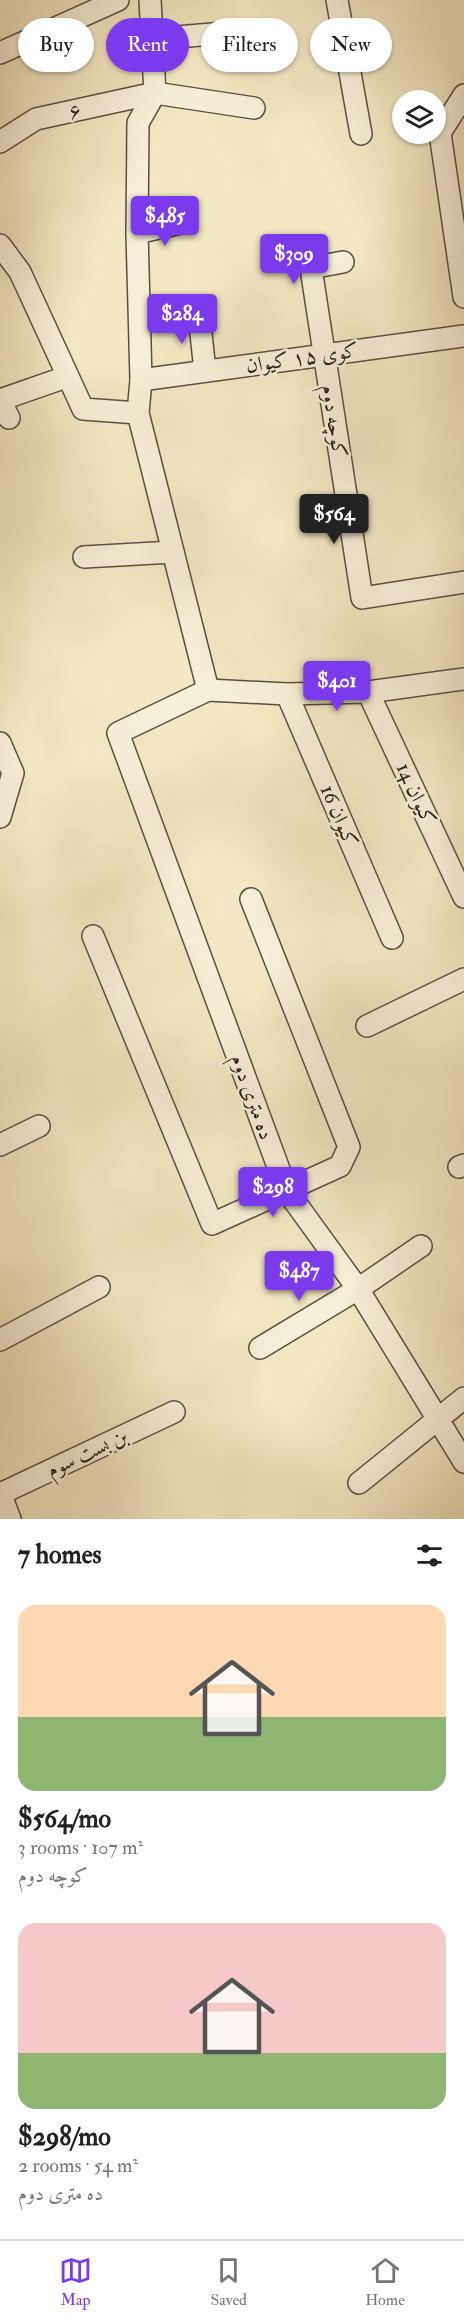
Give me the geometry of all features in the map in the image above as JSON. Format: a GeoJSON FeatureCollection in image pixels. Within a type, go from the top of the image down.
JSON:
{"type":"FeatureCollection","features":[{"type":"Feature","properties":{"kind":"street"},"geometry":{"type":"LineString","coordinates":[[0,53],[118,0]]}},
{"type":"Feature","properties":{"kind":"street"},"geometry":{"type":"LineString","coordinates":[[150,0],[152,18]]}},
{"type":"Feature","properties":{"kind":"street"},"geometry":{"type":"LineString","coordinates":[[337,0],[361,134]]}},
{"type":"Feature","properties":{"kind":"street"},"geometry":{"type":"LineString","coordinates":[[155,72],[155,93],[138,123],[137,233],[141,381],[138,413],[208,690],[287,694],[368,692],[464,679]]}},
{"type":"Feature","properties":{"kind":"street"},"geometry":{"type":"LineString","coordinates":[[155,93],[254,108]]}},
{"type":"Feature","properties":{"kind":"street","name":"۶"},"geometry":{"type":"LineString","coordinates":[[0,142],[36,119],[155,93]]}},
{"type":"Feature","properties":{"kind":"street"},"geometry":{"type":"LineString","coordinates":[[464,95],[440,133],[464,297]]}},
{"type":"Feature","properties":{"kind":"street"},"geometry":{"type":"LineString","coordinates":[[137,233],[185,222]]}},
{"type":"Feature","properties":{"kind":"street"},"geometry":{"type":"LineString","coordinates":[[0,245],[20,272],[83,409],[138,413]]}},
{"type":"Feature","properties":{"kind":"street"},"geometry":{"type":"LineString","coordinates":[[324,355],[313,270],[343,262]]}},
{"type":"Feature","properties":{"kind":"street"},"geometry":{"type":"LineString","coordinates":[[199,315],[205,372]]}},
{"type":"Feature","properties":{"kind":"street","name":"کوی ۱۵ کیوان"},"geometry":{"type":"LineString","coordinates":[[141,381],[464,336]]}},
{"type":"Feature","properties":{"kind":"street","name":"کوچه دوم"},"geometry":{"type":"LineString","coordinates":[[324,355],[362,598],[464,582]]}},
{"type":"Feature","properties":{"kind":"street"},"geometry":{"type":"LineString","coordinates":[[9,418],[0,400],[66,376]]}},
{"type":"Feature","properties":{"kind":"street"},"geometry":{"type":"LineString","coordinates":[[84,557],[173,552]]}},
{"type":"Feature","properties":{"kind":"street","name":"ده متری دوم"},"geometry":{"type":"LineString","coordinates":[[208,690],[118,733],[287,1191],[358,1289],[464,1462]]}},
{"type":"Feature","properties":{"kind":"street","name":"کیوان 14"},"geometry":{"type":"LineString","coordinates":[[368,692],[457,864],[464,897]]}},
{"type":"Feature","properties":{"kind":"street","name":"کیوان 16"},"geometry":{"type":"LineString","coordinates":[[287,694],[392,938]]}},
{"type":"Feature","properties":{"kind":"street"},"geometry":{"type":"LineString","coordinates":[[0,743],[13,773],[0,817]]}},
{"type":"Feature","properties":{"kind":"street"},"geometry":{"type":"LineString","coordinates":[[93,936],[212,1224],[340,1166],[349,1147],[251,899]]}},
{"type":"Feature","properties":{"kind":"street"},"geometry":{"type":"LineString","coordinates":[[367,1026],[464,979]]}},
{"type":"Feature","properties":{"kind":"street"},"geometry":{"type":"LineString","coordinates":[[0,1145],[39,1126]]}},
{"type":"Feature","properties":{"kind":"street"},"geometry":{"type":"LineString","coordinates":[[260,1348],[358,1289],[421,1246]]}},
{"type":"Feature","properties":{"kind":"street"},"geometry":{"type":"LineString","coordinates":[[0,1340],[99,1287]]}},
{"type":"Feature","properties":{"kind":"street"},"geometry":{"type":"LineString","coordinates":[[359,1483],[464,1398]]}},
{"type":"Feature","properties":{"kind":"street","name":"بن بست سوم"},"geometry":{"type":"LineString","coordinates":[[0,1493],[174,1412]]}},
{"type":"Feature","properties":{"kind":"street"},"geometry":{"type":"LineString","coordinates":[[0,1493],[10,1519]]}}]}
